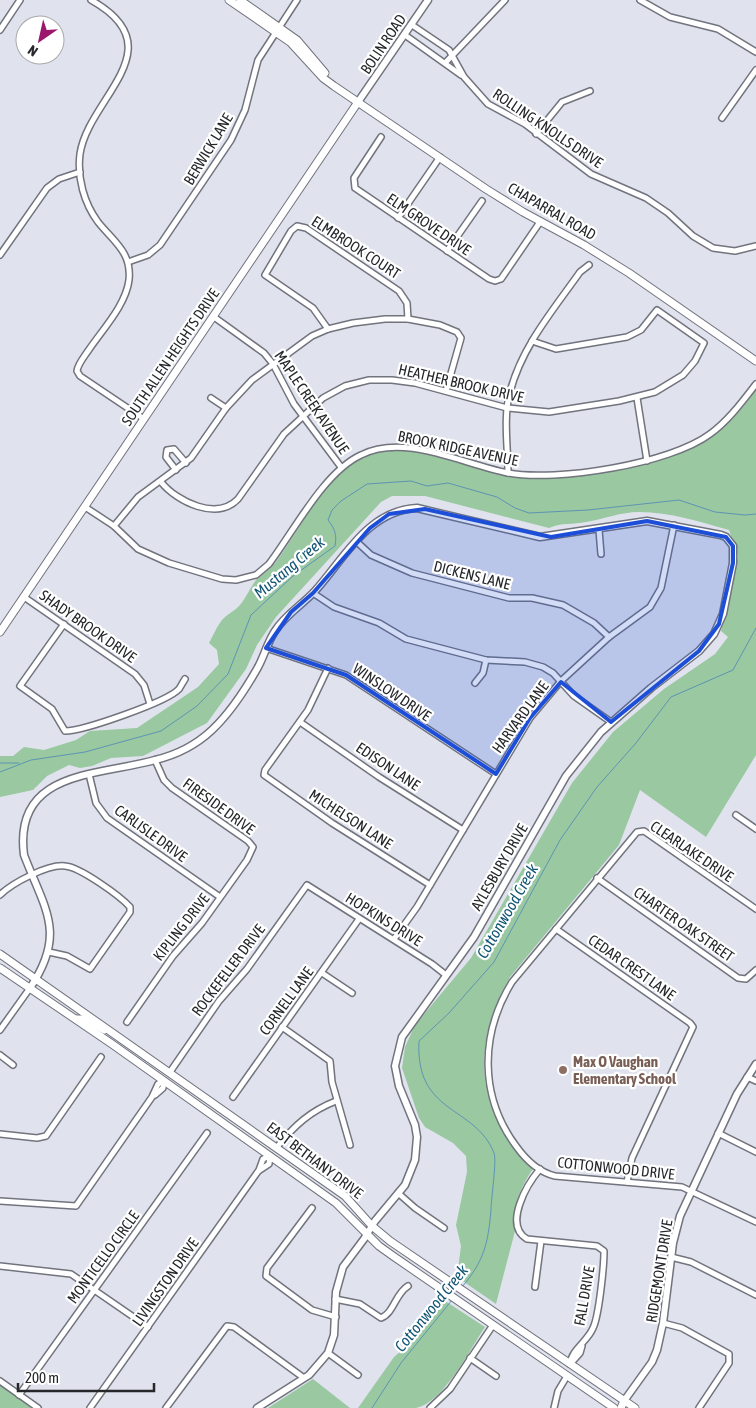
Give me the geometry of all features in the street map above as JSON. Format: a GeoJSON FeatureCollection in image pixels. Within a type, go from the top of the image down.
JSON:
{"type":"FeatureCollection","features":[{"type":"Feature","properties":{"kind":"main road","name":"CHAPARRAL ROAD"},"geometry":{"type":"LineString","coordinates":[[229,0],[277,29]]}},
{"type":"Feature","properties":{"kind":"main road","name":"CHAPARRAL ROAD"},"geometry":{"type":"LineString","coordinates":[[240,0],[277,29],[334,86],[440,158],[540,222],[584,245],[629,273],[756,362]]}},
{"type":"Feature","properties":{"kind":"main road","name":"SOUTH ALLEN HEIGHTS DRIVE"},"geometry":{"type":"LineString","coordinates":[[2,627],[358,102]]}},
{"type":"Feature","properties":{"kind":"main road","name":"EAST BETHANY DRIVE"},"geometry":{"type":"LineString","coordinates":[[0,954],[345,1196],[372,1226],[390,1241],[635,1408]]}},
{"type":"Feature","properties":{"kind":"main road","name":"EAST BETHANY DRIVE"},"geometry":{"type":"LineString","coordinates":[[0,968],[76,1019],[336,1203],[367,1234],[393,1256],[614,1408]]}},
{"type":"Feature","properties":{"kind":"main road"},"geometry":{"type":"LineString","coordinates":[[76,1019],[84,1018],[120,1037]]}},
{"type":"Feature","properties":{"kind":"main road"},"geometry":{"type":"LineString","coordinates":[[164,1081],[170,1072]]}},
{"type":"Feature","properties":{"kind":"main road"},"geometry":{"type":"LineString","coordinates":[[270,1156],[276,1147]]}},
{"type":"Feature","properties":{"kind":"main road"},"geometry":{"type":"LineString","coordinates":[[566,1376],[570,1364]]}},
{"type":"Feature","properties":{"kind":"main road"},"geometry":{"type":"LineString","coordinates":[[621,1408],[624,1401]]}},
{"type":"Feature","properties":{"kind":"street"},"geometry":{"type":"LineString","coordinates":[[0,30],[20,0]]}},
{"type":"Feature","properties":{"kind":"street"},"geometry":{"type":"LineString","coordinates":[[91,0],[109,11],[118,21],[125,36],[127,55],[122,76],[86,131],[81,151],[80,172],[89,207],[100,224],[121,246],[128,262],[129,278],[126,295],[77,371],[80,376],[144,419]]}},
{"type":"Feature","properties":{"kind":"street","name":"BERWICK LANE"},"geometry":{"type":"LineString","coordinates":[[128,262],[148,255],[160,245],[225,150],[243,115],[256,65],[297,0]]}},
{"type":"Feature","properties":{"kind":"street","name":"BOLIN ROAD"},"geometry":{"type":"LineString","coordinates":[[358,102],[428,0]]}},
{"type":"Feature","properties":{"kind":"street"},"geometry":{"type":"LineString","coordinates":[[446,62],[505,0]]}},
{"type":"Feature","properties":{"kind":"street"},"geometry":{"type":"LineString","coordinates":[[640,0],[670,16],[718,29],[756,52]]}},
{"type":"Feature","properties":{"kind":"street","name":"ROLLING KNOLLS DRIVE"},"geometry":{"type":"LineString","coordinates":[[412,25],[449,50],[464,77]]}},
{"type":"Feature","properties":{"kind":"street"},"geometry":{"type":"LineString","coordinates":[[418,44],[426,34]]}},
{"type":"Feature","properties":{"kind":"street","name":"ROLLING KNOLLS DRIVE"},"geometry":{"type":"LineString","coordinates":[[405,35],[446,62],[464,77],[488,104],[536,134],[591,174],[646,198],[668,212],[693,236],[713,248],[735,250],[756,246]]}},
{"type":"Feature","properties":{"kind":"street"},"geometry":{"type":"LineString","coordinates":[[722,118],[756,70]]}},
{"type":"Feature","properties":{"kind":"street"},"geometry":{"type":"LineString","coordinates":[[536,134],[562,102],[590,91]]}},
{"type":"Feature","properties":{"kind":"street","name":"ELM GROVE DRIVE"},"geometry":{"type":"LineString","coordinates":[[381,137],[354,178],[353,183],[357,190],[495,281],[501,279],[540,222]]}},
{"type":"Feature","properties":{"kind":"street"},"geometry":{"type":"LineString","coordinates":[[398,218],[440,158]]}},
{"type":"Feature","properties":{"kind":"street"},"geometry":{"type":"LineString","coordinates":[[0,255],[47,188],[58,179],[80,172]]}},
{"type":"Feature","properties":{"kind":"street"},"geometry":{"type":"LineString","coordinates":[[448,251],[482,201]]}},
{"type":"Feature","properties":{"kind":"street","name":"ELMBROOK COURT"},"geometry":{"type":"LineString","coordinates":[[328,329],[313,308],[265,273],[297,226],[306,228],[399,291],[407,303],[408,319]]}},
{"type":"Feature","properties":{"kind":"street"},"geometry":{"type":"LineString","coordinates":[[508,473],[507,408],[517,372],[532,341],[580,272],[589,265]]}},
{"type":"Feature","properties":{"kind":"street","name":"HEATHER BROOK DRIVE"},"geometry":{"type":"LineString","coordinates":[[161,482],[172,494],[189,502],[219,509],[230,506],[238,499],[284,434],[323,398],[345,386],[369,380],[408,382],[507,408],[549,412],[637,398],[670,385],[683,376],[695,361],[704,343],[657,310],[641,330],[627,337],[556,349],[532,341]]}},
{"type":"Feature","properties":{"kind":"street","name":"MAPLE CREEK AVENUE"},"geometry":{"type":"LineString","coordinates":[[214,317],[264,353],[274,364],[294,404],[341,467]]}},
{"type":"Feature","properties":{"kind":"street"},"geometry":{"type":"LineString","coordinates":[[114,526],[135,500],[186,463],[201,445],[226,408],[252,380],[293,348],[328,329],[374,320],[408,319],[440,325],[460,336],[446,391]]}},
{"type":"Feature","properties":{"kind":"street","name":"BROOK RIDGE AVENUE"},"geometry":{"type":"LineString","coordinates":[[85,507],[114,526],[138,549],[154,558],[222,579],[246,578],[256,574],[269,564],[333,473],[360,455],[378,448],[399,446],[508,473],[541,476],[612,468],[647,461],[675,452],[708,435],[734,411],[756,384]]}},
{"type":"Feature","properties":{"kind":"street"},"geometry":{"type":"LineString","coordinates":[[211,398],[226,408]]}},
{"type":"Feature","properties":{"kind":"street"},"geometry":{"type":"LineString","coordinates":[[637,398],[647,461]]}},
{"type":"Feature","properties":{"kind":"street"},"geometry":{"type":"LineString","coordinates":[[176,470],[166,457],[167,450],[174,449],[186,463]]}},
{"type":"Feature","properties":{"kind":"street"},"geometry":{"type":"LineString","coordinates":[[0,1030],[30,988],[49,952],[50,923],[23,846],[24,824],[29,810],[50,787],[63,781],[155,760],[192,745],[216,726],[256,670],[276,629],[314,593],[376,522],[390,514],[406,509],[439,512],[540,537],[599,530],[647,521],[674,525]]}},
{"type":"Feature","properties":{"kind":"street","name":"AYLESBURY DRIVE"},"geometry":{"type":"LineString","coordinates":[[328,1353],[334,1335],[337,1285],[343,1267],[412,1171],[417,1137],[412,1114],[399,1086],[395,1066],[397,1049],[410,1022],[474,937],[566,776],[581,755],[611,722],[700,651],[714,634],[723,614],[733,563],[734,551],[730,541],[721,535],[674,525]]}},
{"type":"Feature","properties":{"kind":"street","name":"HARVARD LANE"},"geometry":{"type":"LineString","coordinates":[[394,939],[430,885],[530,718],[562,681],[609,637],[643,614],[656,598],[674,525]]}},
{"type":"Feature","properties":{"kind":"street"},"geometry":{"type":"LineString","coordinates":[[599,530],[601,554]]}},
{"type":"Feature","properties":{"kind":"street","name":"DICKENS LANE"},"geometry":{"type":"LineString","coordinates":[[357,542],[371,555],[412,573],[509,598],[532,598],[563,606],[594,623],[609,637]]}},
{"type":"Feature","properties":{"kind":"street"},"geometry":{"type":"LineString","coordinates":[[314,593],[334,607],[379,623],[406,639],[486,660],[535,664],[553,673],[574,696],[611,722]]}},
{"type":"Feature","properties":{"kind":"street","name":"SHADY BROOK DRIVE"},"geometry":{"type":"LineString","coordinates":[[24,597],[135,674],[144,685],[150,704]]}},
{"type":"Feature","properties":{"kind":"street"},"geometry":{"type":"LineString","coordinates":[[64,624],[20,686],[52,709],[62,729],[66,732],[111,719],[164,699],[179,689],[185,679]]}},
{"type":"Feature","properties":{"kind":"street","name":"WINSLOW DRIVE"},"geometry":{"type":"LineString","coordinates":[[266,648],[346,675],[496,774]]}},
{"type":"Feature","properties":{"kind":"street"},"geometry":{"type":"LineString","coordinates":[[475,683],[482,672],[486,660]]}},
{"type":"Feature","properties":{"kind":"street"},"geometry":{"type":"LineString","coordinates":[[300,722],[328,668]]}},
{"type":"Feature","properties":{"kind":"street","name":"MICHELSON LANE"},"geometry":{"type":"LineString","coordinates":[[300,722],[265,770],[264,775],[332,823],[430,885]]}},
{"type":"Feature","properties":{"kind":"street","name":"EDISON LANE"},"geometry":{"type":"LineString","coordinates":[[300,722],[379,777],[463,830]]}},
{"type":"Feature","properties":{"kind":"street","name":"FIRESIDE DRIVE"},"geometry":{"type":"LineString","coordinates":[[155,760],[164,780],[172,788],[248,841],[253,847]]}},
{"type":"Feature","properties":{"kind":"street","name":"CARLISLE DRIVE"},"geometry":{"type":"LineString","coordinates":[[89,774],[96,803],[107,818],[220,897]]}},
{"type":"Feature","properties":{"kind":"street"},"geometry":{"type":"LineString","coordinates":[[736,815],[756,829]]}},
{"type":"Feature","properties":{"kind":"street","name":"COTTONWOOD DRIVE"},"geometry":{"type":"LineString","coordinates":[[639,831],[518,973],[503,996],[492,1028],[488,1051],[489,1082],[498,1116],[520,1151],[540,1169],[552,1175],[669,1185],[692,1191],[756,1222]]}},
{"type":"Feature","properties":{"kind":"street","name":"CLEARLAKE DRIVE"},"geometry":{"type":"LineString","coordinates":[[639,831],[650,835],[756,909]]}},
{"type":"Feature","properties":{"kind":"street","name":"KIPLING DRIVE"},"geometry":{"type":"LineString","coordinates":[[127,1022],[173,956],[202,923],[247,860],[253,847]]}},
{"type":"Feature","properties":{"kind":"street"},"geometry":{"type":"LineString","coordinates":[[0,895],[11,885],[58,866],[74,868],[128,905],[130,909],[90,969],[66,956],[49,952]]}},
{"type":"Feature","properties":{"kind":"street","name":"CHARTER OAK STREET"},"geometry":{"type":"LineString","coordinates":[[597,878],[738,978],[746,978],[756,970]]}},
{"type":"Feature","properties":{"kind":"street","name":"HOPKINS DRIVE"},"geometry":{"type":"LineString","coordinates":[[307,886],[394,939],[446,975]]}},
{"type":"Feature","properties":{"kind":"street","name":"ROCKEFELLER DRIVE"},"geometry":{"type":"LineString","coordinates":[[170,1072],[219,1001],[246,970],[307,886]]}},
{"type":"Feature","properties":{"kind":"street","name":"CORNELL LANE"},"geometry":{"type":"LineString","coordinates":[[233,1097],[359,919]]}},
{"type":"Feature","properties":{"kind":"street","name":"CEDAR CREST LANE"},"geometry":{"type":"LineString","coordinates":[[556,929],[690,1023],[693,1027],[632,1158],[627,1182]]}},
{"type":"Feature","properties":{"kind":"street"},"geometry":{"type":"LineString","coordinates":[[322,973],[352,993]]}},
{"type":"Feature","properties":{"kind":"street"},"geometry":{"type":"LineString","coordinates":[[282,1027],[330,1061],[336,1100],[350,1145]]}},
{"type":"Feature","properties":{"kind":"street"},"geometry":{"type":"LineString","coordinates":[[0,1055],[13,1065]]}},
{"type":"Feature","properties":{"kind":"street"},"geometry":{"type":"LineString","coordinates":[[0,1134],[37,1138],[46,1136],[101,1057]]}},
{"type":"Feature","properties":{"kind":"street","name":"RIDGEMONT DRIVE"},"geometry":{"type":"LineString","coordinates":[[624,1401],[652,1362],[663,1323],[675,1230],[718,1133],[747,1077],[756,1064]]}},
{"type":"Feature","properties":{"kind":"street"},"geometry":{"type":"LineString","coordinates":[[747,1077],[756,1081]]}},
{"type":"Feature","properties":{"kind":"street"},"geometry":{"type":"LineString","coordinates":[[0,1200],[76,1206],[152,1097],[158,1085],[164,1081]]}},
{"type":"Feature","properties":{"kind":"street"},"geometry":{"type":"LineString","coordinates":[[276,1147],[301,1120],[336,1100]]}},
{"type":"Feature","properties":{"kind":"street","name":"MONTICELLO CIRCLE"},"geometry":{"type":"LineString","coordinates":[[19,1394],[207,1133]]}},
{"type":"Feature","properties":{"kind":"street"},"geometry":{"type":"LineString","coordinates":[[718,1133],[756,1152]]}},
{"type":"Feature","properties":{"kind":"street","name":"LIVINGSTON DRIVE"},"geometry":{"type":"LineString","coordinates":[[90,1408],[260,1170],[269,1164],[270,1156]]}},
{"type":"Feature","properties":{"kind":"street"},"geometry":{"type":"LineString","coordinates":[[535,1287],[541,1241],[522,1236],[517,1225],[524,1193],[540,1169]]}},
{"type":"Feature","properties":{"kind":"street"},"geometry":{"type":"LineString","coordinates":[[398,1193],[415,1208],[444,1228]]}},
{"type":"Feature","properties":{"kind":"street"},"geometry":{"type":"LineString","coordinates":[[312,1208],[265,1273],[268,1279],[312,1310],[336,1317]]}},
{"type":"Feature","properties":{"kind":"street","name":"FALL DRIVE"},"geometry":{"type":"LineString","coordinates":[[541,1241],[598,1246],[603,1249],[595,1324],[582,1346],[571,1358],[570,1364]]}},
{"type":"Feature","properties":{"kind":"street"},"geometry":{"type":"LineString","coordinates":[[671,1257],[691,1262],[756,1295]]}},
{"type":"Feature","properties":{"kind":"street"},"geometry":{"type":"LineString","coordinates":[[0,1266],[72,1274],[148,1327]]}},
{"type":"Feature","properties":{"kind":"street"},"geometry":{"type":"LineString","coordinates":[[335,1299],[360,1304],[381,1318],[386,1316],[399,1292],[408,1286]]}},
{"type":"Feature","properties":{"kind":"street"},"geometry":{"type":"LineString","coordinates":[[663,1323],[682,1328],[729,1354],[729,1364],[699,1408]]}},
{"type":"Feature","properties":{"kind":"street"},"geometry":{"type":"LineString","coordinates":[[432,1407],[450,1389],[493,1325]]}},
{"type":"Feature","properties":{"kind":"street"},"geometry":{"type":"LineString","coordinates":[[166,1408],[224,1329],[229,1326],[234,1327],[304,1378]]}},
{"type":"Feature","properties":{"kind":"street"},"geometry":{"type":"LineString","coordinates":[[257,1408],[304,1378],[317,1367],[328,1353],[358,1375]]}},
{"type":"Feature","properties":{"kind":"street"},"geometry":{"type":"LineString","coordinates":[[470,1358],[496,1376]]}},
{"type":"Feature","properties":{"kind":"street"},"geometry":{"type":"LineString","coordinates":[[554,1408],[558,1391],[566,1376]]}},
{"type":"Feature","properties":{"kind":"street"},"geometry":{"type":"LineString","coordinates":[[0,1381],[38,1408]]}},
{"type":"Feature","properties":{"kind":"highlighted area"},"geometry":{"type":"Polygon","coordinates":[[[425,509],[551,537],[647,521],[726,537],[733,546],[733,563],[719,624],[699,651],[611,722],[561,682],[530,718],[496,774],[346,675],[266,648],[291,612],[313,593],[370,528],[389,514],[425,509]]]}},
{"type":"Feature","properties":{"kind":"green space"},"geometry":{"type":"Polygon","coordinates":[[[756,389],[756,755],[706,837],[640,790],[619,845],[510,977],[497,1003],[484,1053],[485,1078],[490,1102],[499,1125],[514,1148],[533,1169],[518,1198],[514,1215],[515,1231],[496,1304],[457,1277],[461,1246],[456,1225],[467,1172],[466,1156],[453,1143],[425,1127],[419,1118],[402,1068],[405,1047],[415,1025],[471,958],[572,783],[613,732],[664,689],[715,654],[728,637],[721,631],[738,556],[729,530],[651,512],[619,514],[593,521],[558,525],[549,528],[425,496],[392,496],[381,502],[276,617],[257,645],[246,669],[207,723],[143,756],[111,758],[92,766],[80,768],[69,765],[47,776],[33,790],[0,797],[0,756],[13,756],[24,747],[44,750],[76,740],[90,731],[137,728],[198,687],[219,664],[217,650],[209,643],[220,622],[240,605],[256,580],[276,562],[324,490],[335,477],[361,457],[377,452],[415,452],[511,476],[532,478],[564,476],[643,464],[686,450],[705,440],[724,427],[756,389]]]}},
{"type":"Feature","properties":{"kind":"green space"},"geometry":{"type":"Polygon","coordinates":[[[442,1299],[485,1327],[446,1386],[426,1404],[416,1408],[358,1408],[394,1357],[414,1340],[429,1321],[442,1299]]]}},
{"type":"Feature","properties":{"kind":"green space"},"geometry":{"type":"Polygon","coordinates":[[[313,1379],[350,1408],[268,1408],[313,1379]]]}},
{"type":"Feature","properties":{"kind":"green space"},"geometry":{"type":"Polygon","coordinates":[[[0,1384],[33,1408],[0,1408],[0,1384]]]}},
{"type":"Feature","properties":{"kind":"waterway","name":"Mustang Creek"},"geometry":{"type":"LineString","coordinates":[[0,772],[31,760],[85,752],[161,731],[197,706],[228,674],[251,615],[293,576],[335,546],[335,532],[328,520],[332,510],[341,501],[367,484],[411,481],[427,486],[448,483],[497,497],[515,508],[529,513],[588,510],[679,500],[715,512],[745,515],[756,514]]}},
{"type":"Feature","properties":{"kind":"waterway","name":"Cottonwood Creek"},"geometry":{"type":"LineString","coordinates":[[462,1287],[484,1252],[490,1222],[495,1157],[485,1137],[474,1126],[448,1107],[426,1083],[420,1065],[419,1041],[449,1013],[494,962],[560,840],[597,787],[636,743],[671,697],[733,670],[756,628]]}},
{"type":"Feature","properties":{"kind":"waterway"},"geometry":{"type":"LineString","coordinates":[[0,763],[19,763]]}},
{"type":"Feature","properties":{"kind":"waterway","name":"Cottonwood Creek"},"geometry":{"type":"LineString","coordinates":[[372,1408],[401,1363],[452,1300]]}},
{"type":"Feature","properties":{"kind":"place","name":"Max O Vaughan Elementary School"},"geometry":{"type":"Point","coordinates":[563,1070]}}]}
